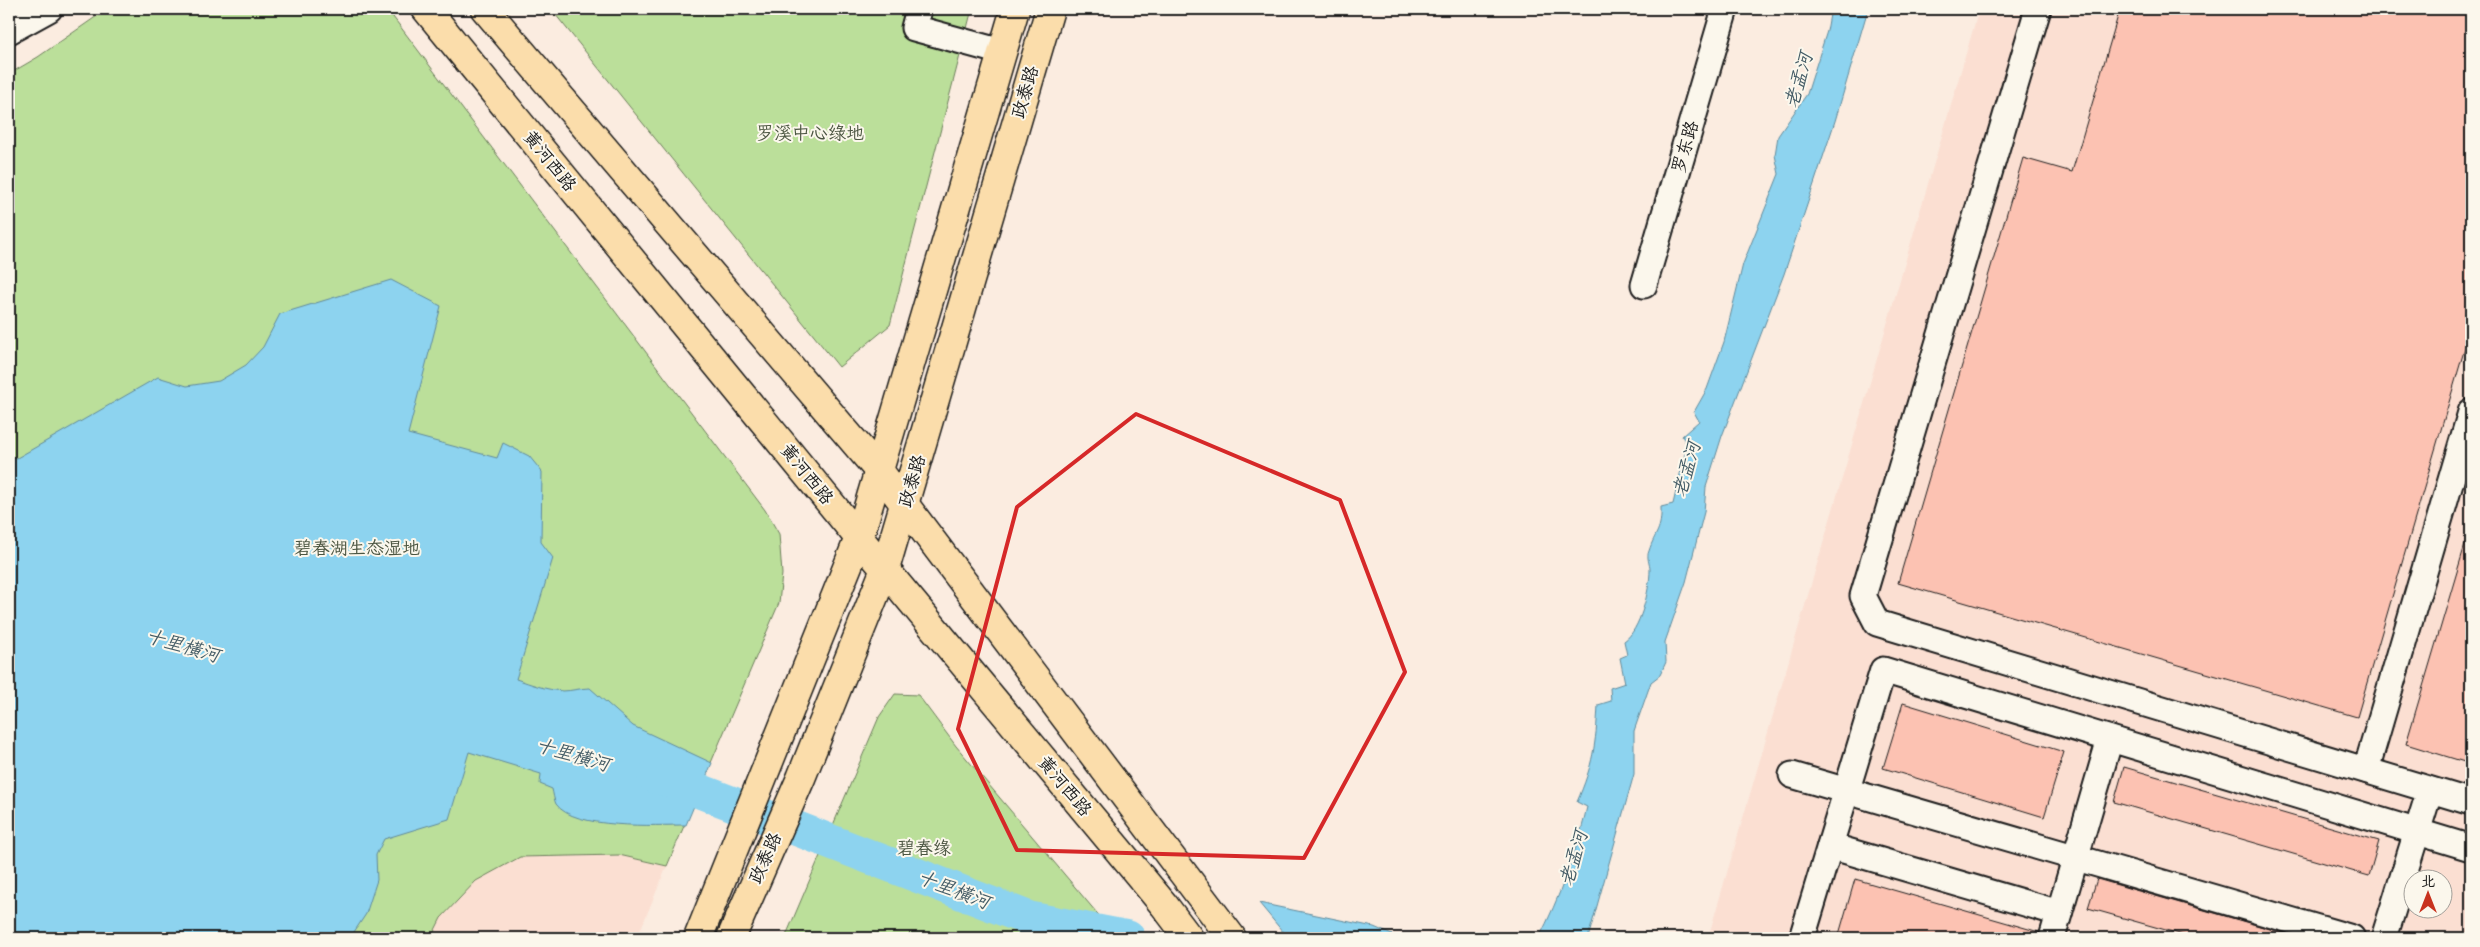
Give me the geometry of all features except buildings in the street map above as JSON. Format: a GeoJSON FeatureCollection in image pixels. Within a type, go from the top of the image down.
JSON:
{"type":"FeatureCollection","features":[{"type":"Feature","properties":{"kind":"main road","name":"黄河西路"},"geometry":{"type":"LineString","coordinates":[[426,9],[884,569],[1164,905],[1189,938]]}},
{"type":"Feature","properties":{"kind":"main road"},"geometry":{"type":"LineString","coordinates":[[486,9],[880,472],[1232,938]]}},
{"type":"Feature","properties":{"kind":"main road","name":"政泰路"},"geometry":{"type":"LineString","coordinates":[[698,938],[859,538],[1015,9]]}},
{"type":"Feature","properties":{"kind":"main road","name":"政泰路"},"geometry":{"type":"LineString","coordinates":[[732,938],[747,898],[801,778],[884,569],[905,505],[1050,9]]}},
{"type":"Feature","properties":{"kind":"street"},"geometry":{"type":"LineString","coordinates":[[9,31],[49,9]]}},
{"type":"Feature","properties":{"kind":"street"},"geometry":{"type":"LineString","coordinates":[[919,9],[914,28],[1002,52]]}},
{"type":"Feature","properties":{"kind":"street","name":"罗东路"},"geometry":{"type":"LineString","coordinates":[[1644,285],[1725,9]]}},
{"type":"Feature","properties":{"kind":"street"},"geometry":{"type":"LineString","coordinates":[[2038,9],[1863,596],[1877,623],[2471,802]]}},
{"type":"Feature","properties":{"kind":"street"},"geometry":{"type":"LineString","coordinates":[[2366,770],[2471,412]]}},
{"type":"Feature","properties":{"kind":"street"},"geometry":{"type":"LineString","coordinates":[[1802,938],[1883,670],[2471,848]]}},
{"type":"Feature","properties":{"kind":"street"},"geometry":{"type":"LineString","coordinates":[[2052,938],[2110,739]]}},
{"type":"Feature","properties":{"kind":"street"},"geometry":{"type":"LineString","coordinates":[[1792,775],[2352,938]]}},
{"type":"Feature","properties":{"kind":"street"},"geometry":{"type":"LineString","coordinates":[[2384,938],[2430,790]]}},
{"type":"Feature","properties":{"kind":"street"},"geometry":{"type":"LineString","coordinates":[[1830,846],[2059,913]]}},
{"type":"Feature","properties":{"kind":"highlighted area"},"geometry":{"type":"Polygon","coordinates":[[[1136,414],[1340,500],[1405,672],[1304,858],[1017,850],[958,729],[1017,507],[1136,414]]]}},
{"type":"Feature","properties":{"kind":"shaded area"},"geometry":{"type":"Polygon","coordinates":[[[1979,9],[2471,9],[2471,938],[1708,938],[1979,9]]]}},
{"type":"Feature","properties":{"kind":"shaded area"},"geometry":{"type":"Polygon","coordinates":[[[619,855],[667,866],[637,938],[432,938],[441,918],[476,881],[520,857],[619,855]]]}},
{"type":"Feature","properties":{"kind":"green space","name":"碧春湖生态湿地"},"geometry":{"type":"Polygon","coordinates":[[[107,9],[387,9],[765,510],[779,534],[782,574],[779,603],[667,866],[619,855],[520,857],[476,881],[441,918],[431,938],[9,938],[9,74],[38,57],[107,9]]]}},
{"type":"Feature","properties":{"kind":"green space","name":"罗溪中心绿地"},"geometry":{"type":"Polygon","coordinates":[[[551,9],[972,9],[890,325],[839,367],[551,9]]]}},
{"type":"Feature","properties":{"kind":"green space","name":"碧春缘"},"geometry":{"type":"Polygon","coordinates":[[[895,694],[918,695],[956,746],[1118,938],[785,938],[879,717],[895,694]]]}},
{"type":"Feature","properties":{"kind":"water","name":"老孟河"},"geometry":{"type":"Polygon","coordinates":[[[1831,9],[1868,9],[1835,121],[1784,274],[1722,436],[1706,487],[1704,512],[1686,582],[1665,642],[1666,662],[1660,675],[1651,682],[1634,731],[1634,774],[1588,938],[1539,938],[1567,874],[1583,823],[1587,807],[1577,802],[1587,777],[1593,754],[1598,705],[1611,701],[1610,688],[1625,683],[1620,658],[1627,655],[1624,641],[1635,628],[1646,598],[1650,570],[1648,553],[1659,526],[1661,507],[1673,504],[1687,445],[1682,436],[1699,421],[1694,412],[1707,389],[1724,342],[1743,264],[1779,174],[1775,155],[1778,136],[1807,94],[1827,31],[1831,9]]]}},
{"type":"Feature","properties":{"kind":"water"},"geometry":{"type":"Polygon","coordinates":[[[391,280],[441,306],[408,434],[497,458],[503,443],[529,456],[542,472],[541,542],[553,558],[516,679],[557,690],[566,691],[590,688],[633,726],[712,763],[686,825],[616,824],[580,818],[566,812],[556,804],[552,789],[540,784],[541,774],[469,752],[449,819],[384,839],[376,855],[377,880],[366,914],[350,938],[9,938],[9,455],[17,458],[158,377],[187,386],[219,381],[246,365],[263,347],[280,314],[391,280]]]}},
{"type":"Feature","properties":{"kind":"water"},"geometry":{"type":"Polygon","coordinates":[[[1259,903],[1374,927],[1399,938],[1288,938],[1259,903]]]}},
{"type":"Feature","properties":{"kind":"waterway","name":"十里横河"},"geometry":{"type":"LineString","coordinates":[[655,776],[679,783],[1030,919],[1128,938]]}}]}
